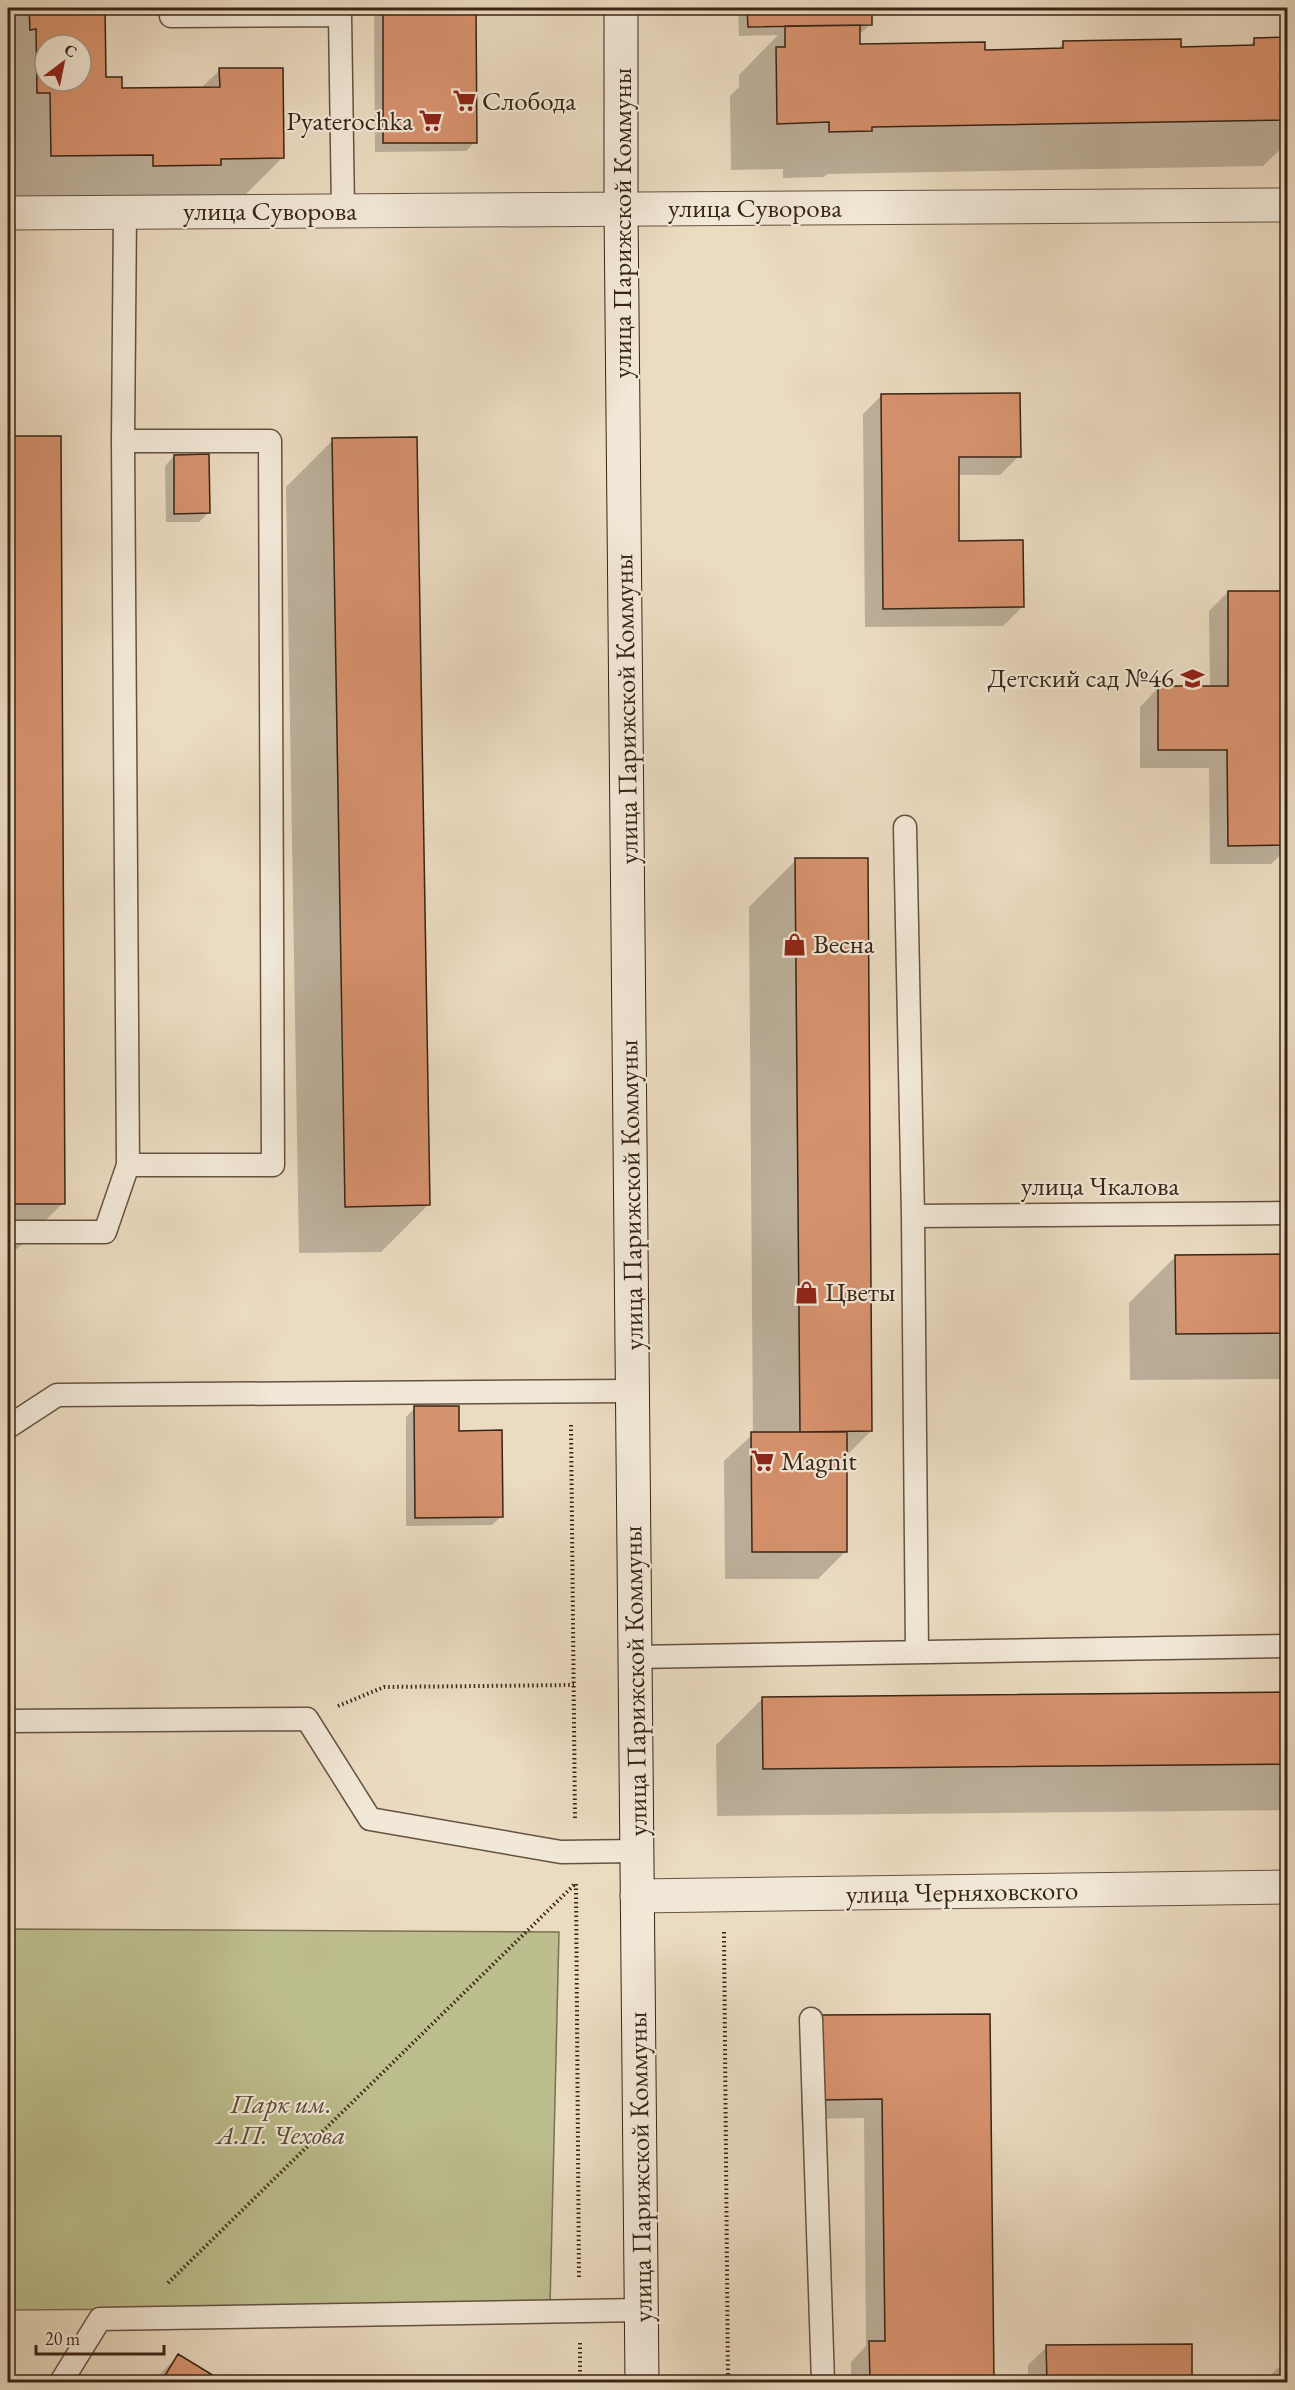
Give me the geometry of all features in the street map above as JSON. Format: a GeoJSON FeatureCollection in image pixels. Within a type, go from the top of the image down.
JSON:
{"type":"FeatureCollection","features":[{"type":"Feature","properties":{"kind":"main road","name":"улица Парижской Коммуны"},"geometry":{"type":"LineString","coordinates":[[621,8],[642,2382]]}},
{"type":"Feature","properties":{"kind":"main road","name":"улица Суворова"},"geometry":{"type":"LineString","coordinates":[[8,213],[1287,205]]}},
{"type":"Feature","properties":{"kind":"main road","name":"улица Черняховского"},"geometry":{"type":"LineString","coordinates":[[637,1896],[1287,1887]]}},
{"type":"Feature","properties":{"kind":"lane"},"geometry":{"type":"LineString","coordinates":[[171,8],[171,16],[340,15],[343,210]]}},
{"type":"Feature","properties":{"kind":"lane"},"geometry":{"type":"LineString","coordinates":[[8,1232],[105,1232],[128,1165],[123,441],[125,212]]}},
{"type":"Feature","properties":{"kind":"lane"},"geometry":{"type":"LineString","coordinates":[[123,441],[270,441],[273,1164],[128,1165]]}},
{"type":"Feature","properties":{"kind":"lane"},"geometry":{"type":"LineString","coordinates":[[905,827],[913,1216],[917,1652]]}},
{"type":"Feature","properties":{"kind":"lane","name":"улица Чкалова"},"geometry":{"type":"LineString","coordinates":[[913,1216],[1287,1213]]}},
{"type":"Feature","properties":{"kind":"lane"},"geometry":{"type":"LineString","coordinates":[[8,1427],[57,1395],[633,1391]]}},
{"type":"Feature","properties":{"kind":"lane"},"geometry":{"type":"LineString","coordinates":[[635,1657],[1287,1646]]}},
{"type":"Feature","properties":{"kind":"lane"},"geometry":{"type":"LineString","coordinates":[[8,1721],[307,1719],[370,1819],[561,1852],[637,1851]]}},
{"type":"Feature","properties":{"kind":"lane"},"geometry":{"type":"LineString","coordinates":[[811,2019],[823,2382]]}},
{"type":"Feature","properties":{"kind":"lane"},"geometry":{"type":"LineString","coordinates":[[61,2382],[100,2319],[641,2310]]}},
{"type":"Feature","properties":{"kind":"path"},"geometry":{"type":"LineString","coordinates":[[307,1719],[384,1687],[574,1685]]}},
{"type":"Feature","properties":{"kind":"path"},"geometry":{"type":"LineString","coordinates":[[132,2318],[576,1883]]}},
{"type":"Feature","properties":{"kind":"path"},"geometry":{"type":"LineString","coordinates":[[723,1895],[728,2382]]}},
{"type":"Feature","properties":{"kind":"green space","name":"Парк им. А.П. Чехова"},"geometry":{"type":"Polygon","coordinates":[[[8,1929],[559,1932],[550,2306],[8,2310],[8,1929]]]}},
{"type":"Feature","properties":{"kind":"building"},"geometry":{"type":"Polygon","coordinates":[[[29,8],[105,8],[106,77],[122,77],[122,88],[220,87],[219,68],[283,68],[284,158],[221,159],[221,165],[153,166],[153,155],[51,156],[50,93],[93,93],[93,33],[36,33],[36,29],[30,30],[29,8]]]}},
{"type":"Feature","properties":{"kind":"building"},"geometry":{"type":"Polygon","coordinates":[[[383,8],[476,8],[477,143],[383,143],[383,8]]]}},
{"type":"Feature","properties":{"kind":"building"},"geometry":{"type":"Polygon","coordinates":[[[747,8],[872,8],[872,25],[748,27],[747,8]]]}},
{"type":"Feature","properties":{"kind":"building"},"geometry":{"type":"Polygon","coordinates":[[[860,25],[860,44],[985,42],[985,50],[1063,48],[1063,41],[1181,39],[1181,47],[1254,45],[1254,38],[1288,37],[1288,120],[872,127],[872,131],[829,132],[829,122],[777,124],[776,47],[785,47],[785,26],[860,25]]]}},
{"type":"Feature","properties":{"kind":"building"},"geometry":{"type":"Polygon","coordinates":[[[1020,393],[1021,457],[959,457],[959,541],[1023,540],[1024,607],[883,609],[881,394],[1020,393]]]}},
{"type":"Feature","properties":{"kind":"building"},"geometry":{"type":"Polygon","coordinates":[[[8,436],[61,436],[65,1204],[8,1204],[8,436]]]}},
{"type":"Feature","properties":{"kind":"building"},"geometry":{"type":"Polygon","coordinates":[[[417,437],[430,1205],[345,1207],[332,438],[417,437]]]}},
{"type":"Feature","properties":{"kind":"building"},"geometry":{"type":"Polygon","coordinates":[[[209,454],[210,513],[174,514],[174,455],[209,454]]]}},
{"type":"Feature","properties":{"kind":"building"},"geometry":{"type":"Polygon","coordinates":[[[1228,591],[1288,591],[1288,845],[1228,846],[1227,750],[1158,750],[1158,686],[1228,686],[1228,591]]]}},
{"type":"Feature","properties":{"kind":"building"},"geometry":{"type":"Polygon","coordinates":[[[795,858],[868,858],[872,1431],[800,1432],[795,858]]]}},
{"type":"Feature","properties":{"kind":"building"},"geometry":{"type":"Polygon","coordinates":[[[1288,1254],[1288,1333],[1176,1334],[1175,1255],[1288,1254]]]}},
{"type":"Feature","properties":{"kind":"building"},"geometry":{"type":"Polygon","coordinates":[[[414,1406],[459,1406],[459,1431],[502,1430],[503,1517],[415,1518],[414,1406]]]}},
{"type":"Feature","properties":{"kind":"building"},"geometry":{"type":"Polygon","coordinates":[[[751,1432],[847,1432],[847,1552],[752,1552],[751,1432]]]}},
{"type":"Feature","properties":{"kind":"building"},"geometry":{"type":"Polygon","coordinates":[[[1288,1692],[1288,1764],[763,1769],[762,1697],[1288,1692]]]}},
{"type":"Feature","properties":{"kind":"building"},"geometry":{"type":"Polygon","coordinates":[[[990,2014],[994,2382],[870,2382],[869,2341],[885,2341],[882,2099],[820,2100],[819,2015],[990,2014]]]}},
{"type":"Feature","properties":{"kind":"building"},"geometry":{"type":"Polygon","coordinates":[[[1192,2344],[1192,2382],[1047,2382],[1046,2345],[1192,2344]]]}},
{"type":"Feature","properties":{"kind":"building"},"geometry":{"type":"Polygon","coordinates":[[[178,2354],[224,2382],[161,2382],[178,2354]]]}},
{"type":"Feature","properties":{"kind":"place","name":"Слобода"},"geometry":{"type":"Point","coordinates":[464,101]}},
{"type":"Feature","properties":{"kind":"place","name":"Pyaterochka"},"geometry":{"type":"Point","coordinates":[431,121]}},
{"type":"Feature","properties":{"kind":"place","name":"Детский сад №46"},"geometry":{"type":"Point","coordinates":[1192,678]}},
{"type":"Feature","properties":{"kind":"place","name":"Весна"},"geometry":{"type":"Point","coordinates":[795,944]}},
{"type":"Feature","properties":{"kind":"place","name":"Цветы"},"geometry":{"type":"Point","coordinates":[807,1292]}},
{"type":"Feature","properties":{"kind":"place","name":"Magnit"},"geometry":{"type":"Point","coordinates":[763,1461]}}]}
